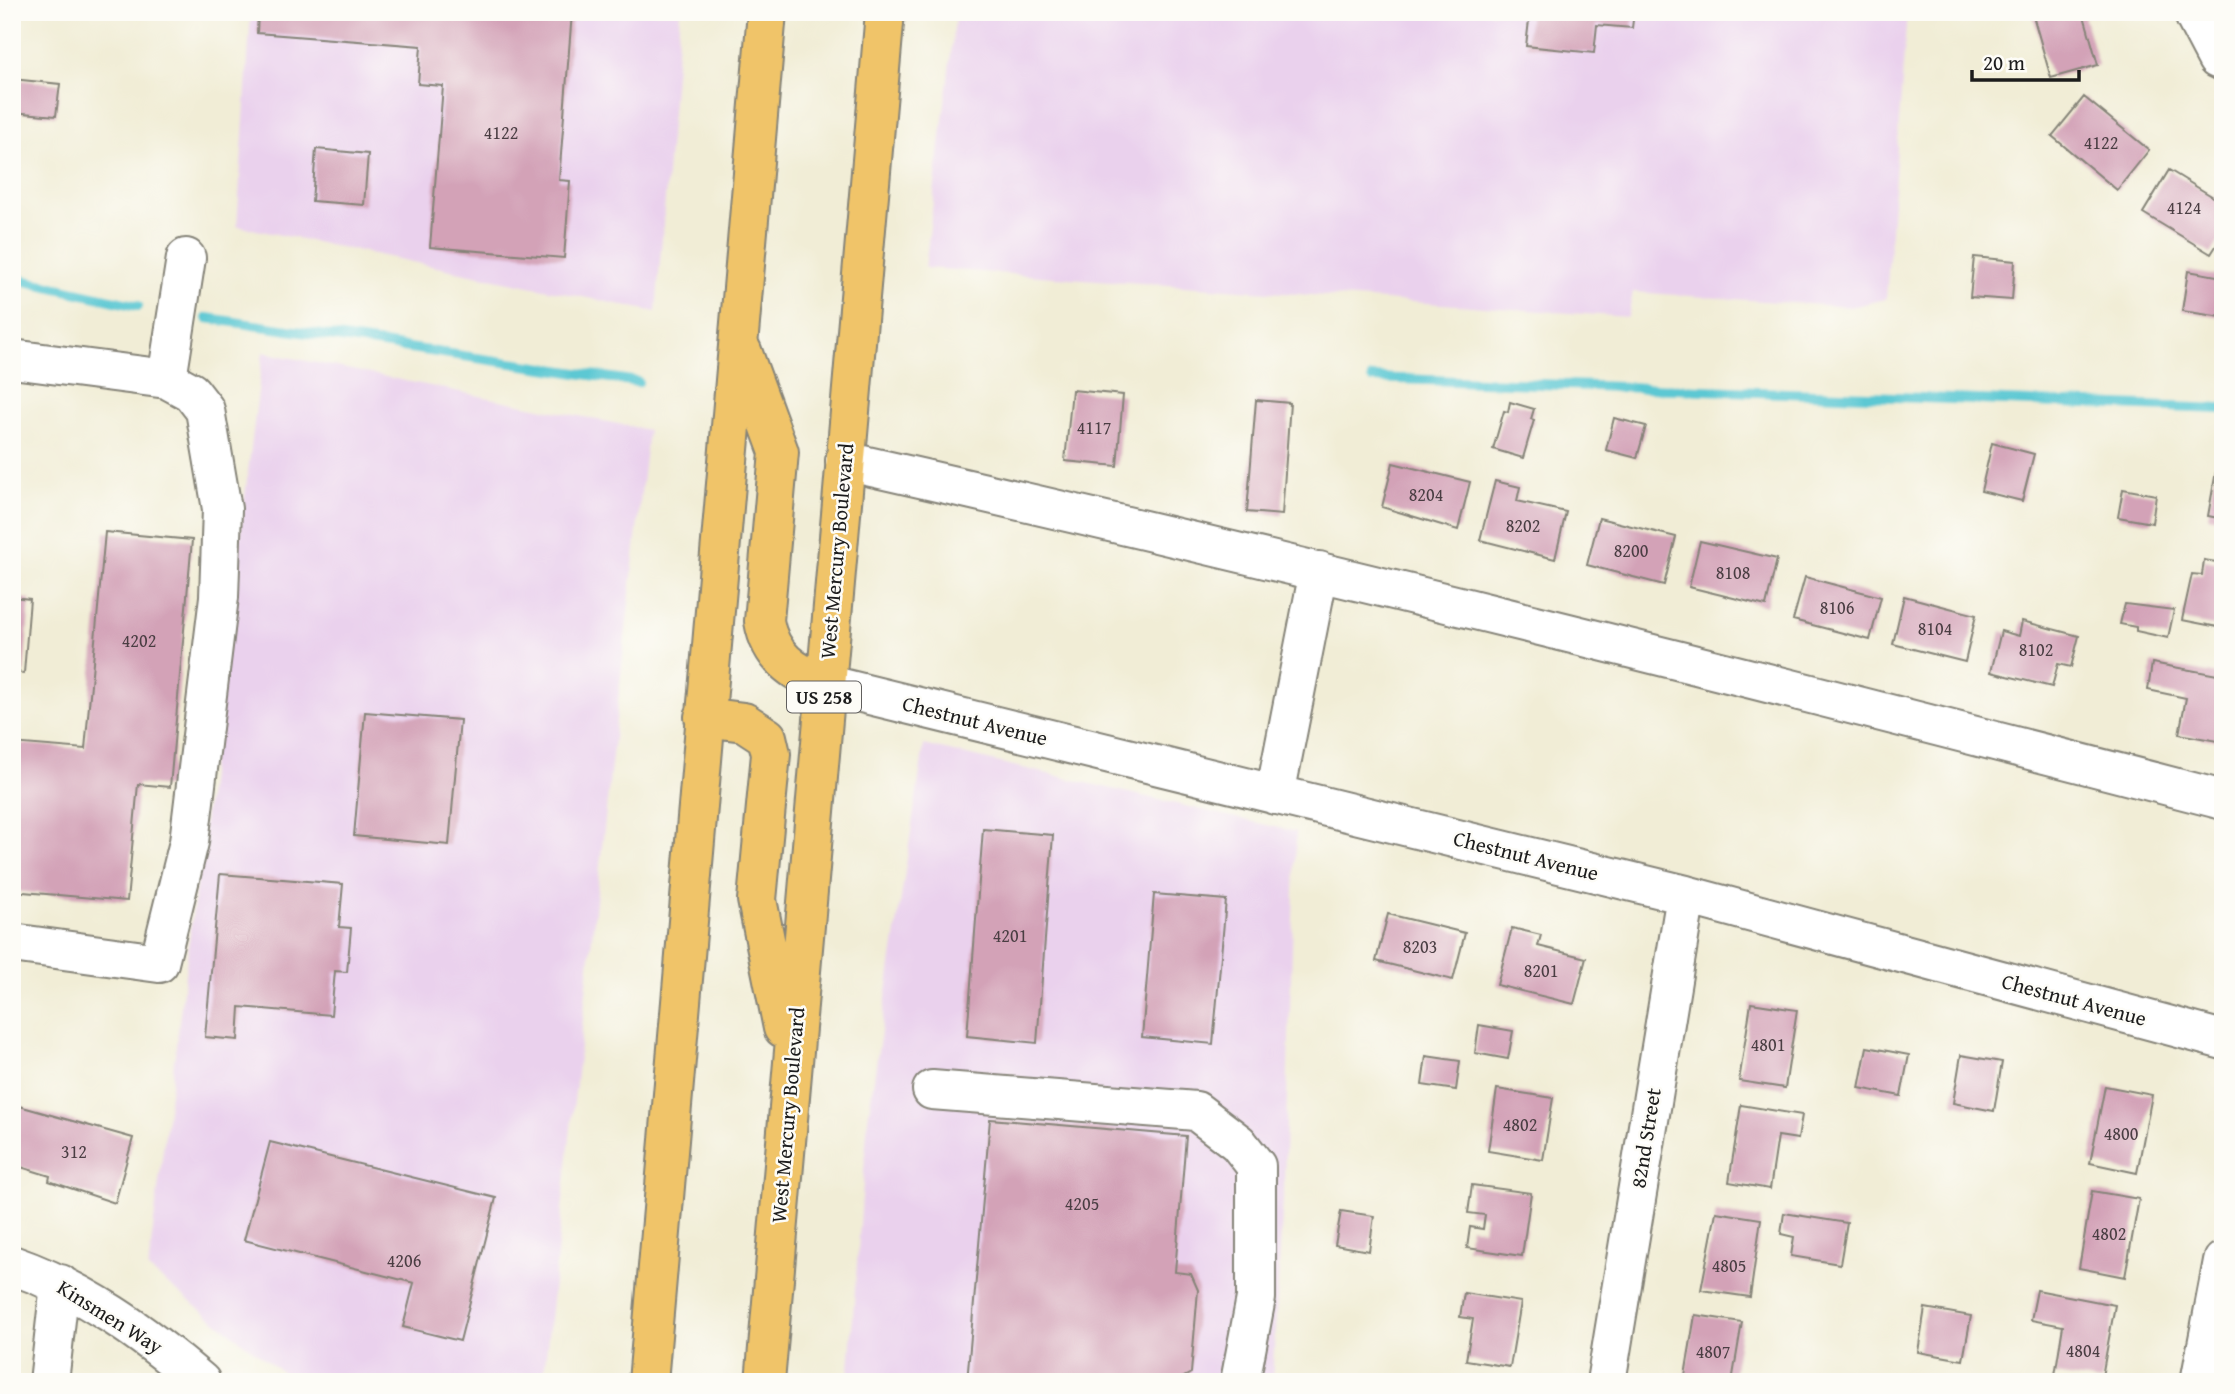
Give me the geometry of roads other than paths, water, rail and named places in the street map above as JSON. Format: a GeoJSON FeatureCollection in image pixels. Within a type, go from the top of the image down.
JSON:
{"type":"FeatureCollection","features":[{"type":"Feature","properties":{"kind":"highway"},"geometry":{"type":"LineString","coordinates":[[648,1382],[767,12]]}},
{"type":"Feature","properties":{"kind":"highway","name":"West Mercury Boulevard"},"geometry":{"type":"LineString","coordinates":[[765,1382],[885,12]]}},
{"type":"Feature","properties":{"kind":"highway"},"geometry":{"type":"LineString","coordinates":[[738,339],[779,452],[764,621],[767,639],[789,667],[805,677],[825,684]]}},
{"type":"Feature","properties":{"kind":"highway"},"geometry":{"type":"LineString","coordinates":[[704,717],[744,722],[767,737],[771,754],[758,900],[791,1072]]}},
{"type":"Feature","properties":{"kind":"street"},"geometry":{"type":"LineString","coordinates":[[2195,12],[2217,59],[2223,61]]}},
{"type":"Feature","properties":{"kind":"street"},"geometry":{"type":"LineString","coordinates":[[167,379],[186,258]]}},
{"type":"Feature","properties":{"kind":"street"},"geometry":{"type":"LineString","coordinates":[[12,359],[167,379],[191,392],[205,410],[222,509],[219,597],[189,842],[159,963],[12,943]]}},
{"type":"Feature","properties":{"kind":"street"},"geometry":{"type":"LineString","coordinates":[[845,461],[1319,571],[1746,677],[2223,800]]}},
{"type":"Feature","properties":{"kind":"street"},"geometry":{"type":"LineString","coordinates":[[1275,795],[1319,571]]}},
{"type":"Feature","properties":{"kind":"street","name":"Chestnut Avenue"},"geometry":{"type":"LineString","coordinates":[[825,684],[1686,895],[2223,1040]]}},
{"type":"Feature","properties":{"kind":"street","name":"82nd Street"},"geometry":{"type":"LineString","coordinates":[[1606,1382],[1686,895]]}},
{"type":"Feature","properties":{"kind":"street"},"geometry":{"type":"LineString","coordinates":[[932,1090],[1196,1111],[1238,1143],[1256,1166],[1256,1298],[1240,1382]]}},
{"type":"Feature","properties":{"kind":"street"},"geometry":{"type":"LineString","coordinates":[[2200,1382],[2223,1261]]}},
{"type":"Feature","properties":{"kind":"street","name":"Kinsmen Way"},"geometry":{"type":"LineString","coordinates":[[12,1265],[60,1284],[137,1329],[201,1382]]}},
{"type":"Feature","properties":{"kind":"street"},"geometry":{"type":"LineString","coordinates":[[49,1382],[60,1284]]}},
{"type":"Feature","properties":{"kind":"waterway"},"geometry":{"type":"LineString","coordinates":[[12,278],[138,306]]}},
{"type":"Feature","properties":{"kind":"waterway"},"geometry":{"type":"LineString","coordinates":[[207,318],[638,382]]}},
{"type":"Feature","properties":{"kind":"waterway"},"geometry":{"type":"LineString","coordinates":[[1372,378],[2223,409]]}}]}
